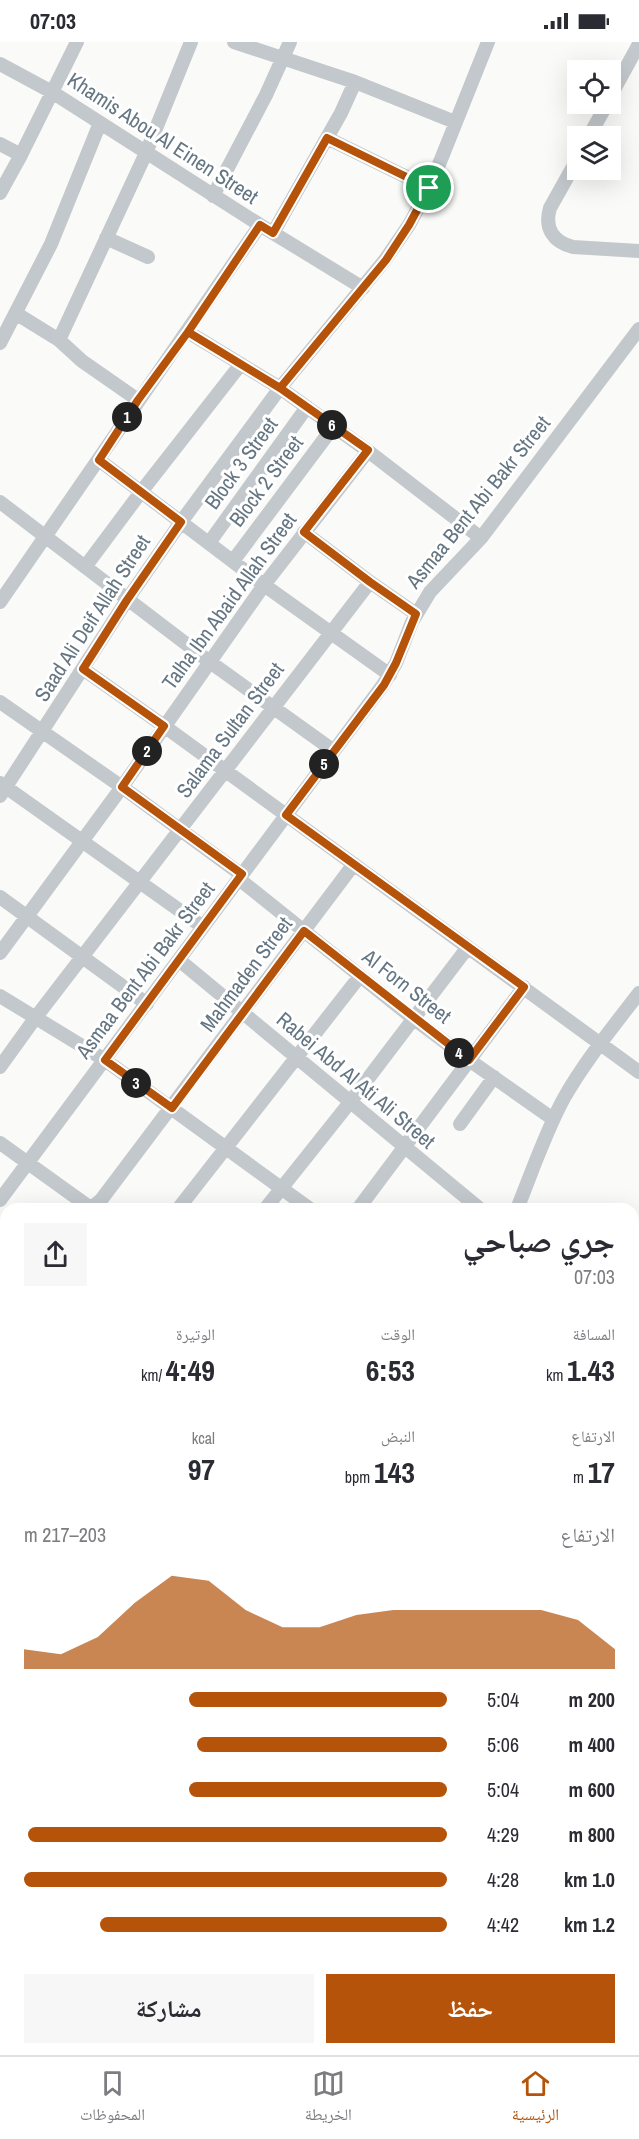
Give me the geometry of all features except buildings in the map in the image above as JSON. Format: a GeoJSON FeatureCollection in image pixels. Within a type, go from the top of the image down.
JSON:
{"type":"FeatureCollection","features":[{"type":"Feature","properties":{"kind":"street"},"geometry":{"type":"LineString","coordinates":[[0,193],[77,42]]}},
{"type":"Feature","properties":{"kind":"street"},"geometry":{"type":"LineString","coordinates":[[59,340],[146,153],[191,42]]}},
{"type":"Feature","properties":{"kind":"street"},"geometry":{"type":"LineString","coordinates":[[234,42],[355,82],[455,122]]}},
{"type":"Feature","properties":{"kind":"street"},"geometry":{"type":"LineString","coordinates":[[213,196],[249,129],[290,42]]}},
{"type":"Feature","properties":{"kind":"street","name":"Saad Ali Deif Allah Street"},"geometry":{"type":"LineString","coordinates":[[2,788],[43,731],[127,600],[181,522],[280,388],[386,260],[409,225],[429,188],[488,42]]}},
{"type":"Feature","properties":{"kind":"street"},"geometry":{"type":"LineString","coordinates":[[621,77],[639,44]]}},
{"type":"Feature","properties":{"kind":"street","name":"Khamis Abou Al Einen Street"},"geometry":{"type":"LineString","coordinates":[[0,64],[52,92],[213,196],[363,288]]}},
{"type":"Feature","properties":{"kind":"street"},"geometry":{"type":"LineString","coordinates":[[273,233],[327,138],[355,82]]}},
{"type":"Feature","properties":{"kind":"street"},"geometry":{"type":"LineString","coordinates":[[0,343],[51,244],[100,123]]}},
{"type":"Feature","properties":{"kind":"street"},"geometry":{"type":"LineString","coordinates":[[327,138],[429,188]]}},
{"type":"Feature","properties":{"kind":"street"},"geometry":{"type":"LineString","coordinates":[[0,144],[21,155]]}},
{"type":"Feature","properties":{"kind":"street"},"geometry":{"type":"LineString","coordinates":[[567,178],[550,208],[548,217],[551,234],[564,245],[573,247],[639,251]]}},
{"type":"Feature","properties":{"kind":"street"},"geometry":{"type":"LineString","coordinates":[[0,602],[260,225]]}},
{"type":"Feature","properties":{"kind":"street"},"geometry":{"type":"LineString","coordinates":[[106,238],[148,257]]}},
{"type":"Feature","properties":{"kind":"street"},"geometry":{"type":"LineString","coordinates":[[16,314],[59,340],[82,360],[138,400]]}},
{"type":"Feature","properties":{"kind":"street","name":"Asmaa Bent Abi Bakr Street"},"geometry":{"type":"LineString","coordinates":[[0,1200],[390,675],[416,614],[438,582],[481,538],[639,329]]}},
{"type":"Feature","properties":{"kind":"street"},"geometry":{"type":"LineString","coordinates":[[188,332],[280,388],[368,450],[481,538]]}},
{"type":"Feature","properties":{"kind":"street"},"geometry":{"type":"LineString","coordinates":[[85,567],[241,364]]}},
{"type":"Feature","properties":{"kind":"street","name":"Block 3 Street"},"geometry":{"type":"LineString","coordinates":[[209,543],[307,407]]}},
{"type":"Feature","properties":{"kind":"street","name":"Block 2 Street"},"geometry":{"type":"LineString","coordinates":[[233,561],[334,426]]}},
{"type":"Feature","properties":{"kind":"street","name":"Talha Ibn Abaid Allah Street"},"geometry":{"type":"LineString","coordinates":[[0,953],[122,787],[264,585],[368,450]]}},
{"type":"Feature","properties":{"kind":"street"},"geometry":{"type":"LineString","coordinates":[[99,460],[264,585],[390,675]]}},
{"type":"Feature","properties":{"kind":"street"},"geometry":{"type":"LineString","coordinates":[[0,502],[210,662],[334,751]]}},
{"type":"Feature","properties":{"kind":"street"},"geometry":{"type":"LineString","coordinates":[[304,532],[416,614]]}},
{"type":"Feature","properties":{"kind":"street","name":"Salama Sultan Street"},"geometry":{"type":"LineString","coordinates":[[0,1067],[370,582]]}},
{"type":"Feature","properties":{"kind":"street"},"geometry":{"type":"LineString","coordinates":[[83,669],[601,1042],[639,1072]]}},
{"type":"Feature","properties":{"kind":"street","name":"Al Forn Street"},"geometry":{"type":"LineString","coordinates":[[0,702],[180,830],[414,1019],[554,1119]]}},
{"type":"Feature","properties":{"kind":"street"},"geometry":{"type":"LineString","coordinates":[[2,788],[82,841],[202,927]]}},
{"type":"Feature","properties":{"kind":"street","name":"Mahmaden Street"},"geometry":{"type":"LineString","coordinates":[[98,1203],[172,1108],[354,864]]}},
{"type":"Feature","properties":{"kind":"street"},"geometry":{"type":"LineString","coordinates":[[0,897],[147,1004]]}},
{"type":"Feature","properties":{"kind":"street"},"geometry":{"type":"LineString","coordinates":[[270,1203],[351,1101],[468,947]]}},
{"type":"Feature","properties":{"kind":"street","name":"Rabei Abd Al Ati Ali Street"},"geometry":{"type":"LineString","coordinates":[[179,960],[473,1203]]}},
{"type":"Feature","properties":{"kind":"street"},"geometry":{"type":"LineString","coordinates":[[183,1203],[360,976]]}},
{"type":"Feature","properties":{"kind":"street"},"geometry":{"type":"LineString","coordinates":[[363,1203],[524,987]]}},
{"type":"Feature","properties":{"kind":"street"},"geometry":{"type":"LineString","coordinates":[[519,1203],[565,1096],[601,1042],[639,993]]}},
{"type":"Feature","properties":{"kind":"street"},"geometry":{"type":"LineString","coordinates":[[0,996],[105,1060],[302,1203]]}},
{"type":"Feature","properties":{"kind":"street"},"geometry":{"type":"LineString","coordinates":[[460,1124],[494,1077]]}},
{"type":"Feature","properties":{"kind":"street"},"geometry":{"type":"LineString","coordinates":[[0,1143],[83,1203]]}},
{"type":"Feature","properties":{"kind":"route"},"geometry":{"type":"LineString","coordinates":[[429,188],[327,138],[273,233],[260,225],[188,332],[241,364],[280,388],[368,450],[304,532],[416,614],[402,650],[384,685],[286,815],[524,987],[469,1060],[304,931],[172,1108],[105,1060],[242,874],[122,787],[164,726],[83,669],[181,522],[99,460],[138,400],[188,332],[280,388],[386,260],[409,225],[429,188]]}}]}
